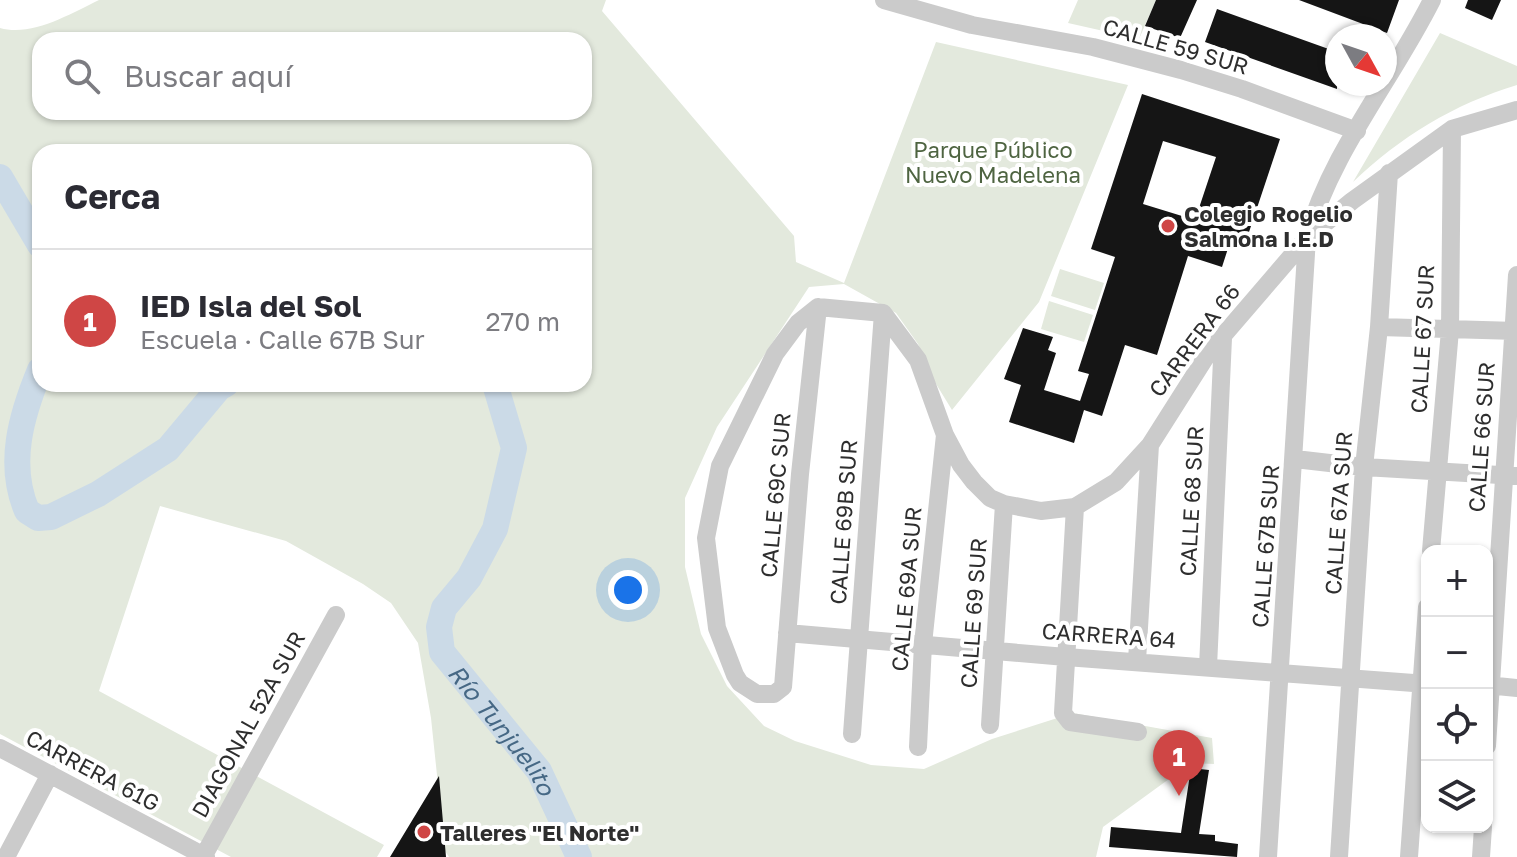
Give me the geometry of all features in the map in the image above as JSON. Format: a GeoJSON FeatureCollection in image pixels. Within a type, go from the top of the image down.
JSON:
{"type":"FeatureCollection","features":[{"type":"Feature","properties":{"kind":"street","name":"CALLE 59 SUR"},"geometry":{"type":"LineString","coordinates":[[884,0],[972,25],[1093,47],[1181,70],[1357,131]]}},
{"type":"Feature","properties":{"kind":"street"},"geometry":{"type":"LineString","coordinates":[[1307,238],[1320,198],[1432,0]]}},
{"type":"Feature","properties":{"kind":"street","name":"CARRERA 66"},"geometry":{"type":"LineString","coordinates":[[1075,507],[1116,482],[1150,445],[1209,352],[1307,238],[1389,173],[1425,151],[1452,129],[1517,110]]}},
{"type":"Feature","properties":{"kind":"street","name":"CALLE 67 SUR"},"geometry":{"type":"LineString","coordinates":[[1431,545],[1450,330],[1452,129]]}},
{"type":"Feature","properties":{"kind":"street","name":"CALLE 67A SUR"},"geometry":{"type":"LineString","coordinates":[[1339,857],[1364,467],[1379,327],[1389,173]]}},
{"type":"Feature","properties":{"kind":"street","name":"CALLE 67B SUR"},"geometry":{"type":"LineString","coordinates":[[1268,857],[1307,238]]}},
{"type":"Feature","properties":{"kind":"street","name":"CALLE 66 SUR"},"geometry":{"type":"LineString","coordinates":[[1493,638],[1510,475],[1517,275]]}},
{"type":"Feature","properties":{"kind":"street"},"geometry":{"type":"LineString","coordinates":[[818,307],[883,313],[918,360],[945,435],[961,465],[990,498],[1041,511],[1075,507],[1063,713],[1070,722],[1138,732]]}},
{"type":"Feature","properties":{"kind":"street","name":"CALLE 69C SUR"},"geometry":{"type":"LineString","coordinates":[[818,307],[800,474],[783,687],[774,694],[757,694],[740,683],[735,675],[717,628],[706,538],[720,466],[775,354],[798,323],[818,307]]}},
{"type":"Feature","properties":{"kind":"street","name":"CALLE 69B SUR"},"geometry":{"type":"LineString","coordinates":[[852,734],[883,313]]}},
{"type":"Feature","properties":{"kind":"street"},"geometry":{"type":"LineString","coordinates":[[1379,327],[1514,331]]}},
{"type":"Feature","properties":{"kind":"street","name":"CALLE 68 SUR"},"geometry":{"type":"LineString","coordinates":[[1208,667],[1223,338]]}},
{"type":"Feature","properties":{"kind":"street","name":"CALLE 69A SUR"},"geometry":{"type":"LineString","coordinates":[[918,747],[923,644],[945,435]]}},
{"type":"Feature","properties":{"kind":"street"},"geometry":{"type":"LineString","coordinates":[[1137,661],[1150,445]]}},
{"type":"Feature","properties":{"kind":"street"},"geometry":{"type":"LineString","coordinates":[[1295,459],[1364,467],[1510,475]]}},
{"type":"Feature","properties":{"kind":"street","name":"CALLE 69 SUR"},"geometry":{"type":"LineString","coordinates":[[990,725],[1004,504]]}},
{"type":"Feature","properties":{"kind":"street","name":"DIAGONAL 52A SUR"},"geometry":{"type":"LineString","coordinates":[[204,856],[336,615]]}},
{"type":"Feature","properties":{"kind":"street","name":"CARRERA 64"},"geometry":{"type":"LineString","coordinates":[[787,633],[1421,684]]}},
{"type":"Feature","properties":{"kind":"street"},"geometry":{"type":"LineString","coordinates":[[1493,686],[1517,688]]}},
{"type":"Feature","properties":{"kind":"street"},"geometry":{"type":"LineString","coordinates":[[1409,857],[1424,689]]}},
{"type":"Feature","properties":{"kind":"street","name":"CARRERA 61G"},"geometry":{"type":"LineString","coordinates":[[0,748],[204,856]]}},
{"type":"Feature","properties":{"kind":"street"},"geometry":{"type":"LineString","coordinates":[[6,857],[50,774]]}},
{"type":"Feature","properties":{"kind":"street"},"geometry":{"type":"LineString","coordinates":[[1481,857],[1483,833]]}},
{"type":"Feature","properties":{"kind":"green space","name":"Parque Público Nuevo Madelena"},"geometry":{"type":"Polygon","coordinates":[[[99,0],[606,0],[602,11],[794,236],[796,262],[844,283],[936,42],[1128,85],[1039,302],[952,410],[933,379],[918,344],[896,313],[844,284],[809,287],[717,427],[685,498],[685,567],[701,634],[727,686],[764,726],[795,741],[871,765],[924,769],[992,739],[1073,713],[1212,738],[1214,764],[1191,763],[1103,827],[1096,857],[449,857],[445,851],[431,718],[418,643],[391,603],[286,541],[160,506],[99,691],[384,845],[377,857],[231,857],[0,734],[0,28],[38,27],[99,0]]]}},
{"type":"Feature","properties":{"kind":"green space"},"geometry":{"type":"Polygon","coordinates":[[[1078,0],[1156,0],[1139,39],[1068,23],[1078,0]]]}},
{"type":"Feature","properties":{"kind":"green space"},"geometry":{"type":"Polygon","coordinates":[[[1440,33],[1517,66],[1517,85],[1471,102],[1429,124],[1353,182],[1440,33]]]}},
{"type":"Feature","properties":{"kind":"green space"},"geometry":{"type":"Polygon","coordinates":[[[1060,269],[1104,283],[1095,310],[1051,296],[1060,269]]]}},
{"type":"Feature","properties":{"kind":"green space"},"geometry":{"type":"Polygon","coordinates":[[[1049,301],[1093,315],[1084,342],[1041,329],[1049,301]]]}},
{"type":"Feature","properties":{"kind":"building"},"geometry":{"type":"Polygon","coordinates":[[[1156,0],[1197,0],[1180,38],[1145,26],[1156,0]]]}},
{"type":"Feature","properties":{"kind":"building"},"geometry":{"type":"Polygon","coordinates":[[[1299,0],[1399,0],[1390,24],[1363,24],[1299,0]]]}},
{"type":"Feature","properties":{"kind":"building"},"geometry":{"type":"Polygon","coordinates":[[[1468,0],[1501,0],[1492,20],[1465,8],[1468,0]]]}},
{"type":"Feature","properties":{"kind":"building"},"geometry":{"type":"Polygon","coordinates":[[[1217,9],[1325,48],[1325,85],[1205,42],[1217,9]]]}},
{"type":"Feature","properties":{"kind":"building"},"geometry":{"type":"Polygon","coordinates":[[[1142,94],[1280,139],[1247,238],[1233,233],[1222,267],[1188,256],[1157,355],[1125,345],[1102,416],[1084,410],[1074,443],[1009,422],[1021,385],[1004,379],[1023,328],[1053,337],[1048,350],[1056,353],[1044,390],[1080,401],[1089,374],[1078,371],[1115,257],[1091,249],[1142,94]],[[1163,141],[1143,204],[1195,220],[1216,157],[1163,141]]]}},
{"type":"Feature","properties":{"kind":"building"},"geometry":{"type":"Polygon","coordinates":[[[1191,768],[1209,770],[1199,834],[1215,835],[1215,841],[1238,844],[1237,857],[1109,847],[1111,827],[1181,833],[1191,768]]]}},
{"type":"Feature","properties":{"kind":"building","name":"Talleres \"El Norte\""},"geometry":{"type":"Polygon","coordinates":[[[439,776],[446,857],[390,857],[439,776]]]}},
{"type":"Feature","properties":{"kind":"waterway","name":"Río Tunjuelito"},"geometry":{"type":"LineString","coordinates":[[0,177],[32,231]]}},
{"type":"Feature","properties":{"kind":"waterway","name":"Río Tunjuelito"},"geometry":{"type":"LineString","coordinates":[[32,392],[22,422],[17,458],[21,493],[27,511],[38,518],[51,517],[98,494],[168,449],[216,392]]}},
{"type":"Feature","properties":{"kind":"waterway","name":"Río Tunjuelito"},"geometry":{"type":"LineString","coordinates":[[497,392],[514,448],[495,529],[469,578],[444,608],[439,627],[442,652],[539,771],[579,857]]}},
{"type":"Feature","properties":{"kind":"place","name":"Colegio Rogelio Salmona I.E.D"},"geometry":{"type":"Point","coordinates":[1168,226]}},
{"type":"Feature","properties":{"kind":"place","name":"IED Isla del Sol"},"geometry":{"type":"Point","coordinates":[1179,796]}},
{"type":"Feature","properties":{"kind":"place","name":"Talleres \"El Norte\""},"geometry":{"type":"Point","coordinates":[424,832]}}]}
